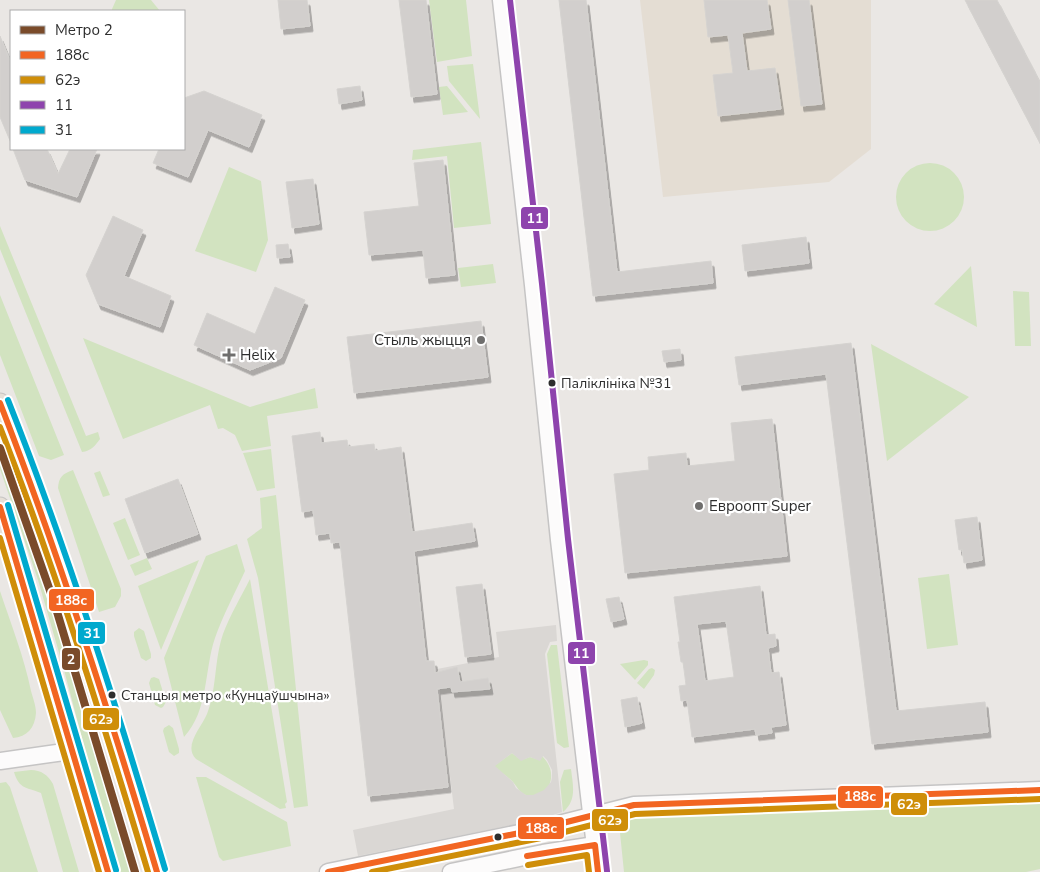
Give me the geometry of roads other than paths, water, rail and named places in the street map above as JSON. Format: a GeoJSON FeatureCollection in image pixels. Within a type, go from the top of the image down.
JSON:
{"type":"FeatureCollection","features":[{"type":"Feature","properties":{"kind":"main road"},"geometry":{"type":"LineString","coordinates":[[501,0],[559,540],[598,872]]}},
{"type":"Feature","properties":{"kind":"main road"},"geometry":{"type":"LineString","coordinates":[[0,403],[32,483],[85,636],[157,872]]}},
{"type":"Feature","properties":{"kind":"main road"},"geometry":{"type":"LineString","coordinates":[[0,507],[108,872]]}},
{"type":"Feature","properties":{"kind":"main road"},"geometry":{"type":"LineString","coordinates":[[0,761],[71,751]]}},
{"type":"Feature","properties":{"kind":"main road"},"geometry":{"type":"LineString","coordinates":[[328,872],[540,829],[592,814],[634,805],[1040,790]]}},
{"type":"Feature","properties":{"kind":"main road"},"geometry":{"type":"LineString","coordinates":[[451,872],[543,853],[595,845]]}},
{"type":"Feature","properties":{"kind":"metro line","name":"2"},"geometry":{"type":"LineString","coordinates":[[0,448],[55,605],[135,872]]}},
{"type":"Feature","properties":{"kind":"place","name":"Стыль жыцця"},"geometry":{"type":"Point","coordinates":[481,340]}},
{"type":"Feature","properties":{"kind":"place","name":"Helix"},"geometry":{"type":"Point","coordinates":[229,355]}},
{"type":"Feature","properties":{"kind":"place","name":"Паліклініка №31"},"geometry":{"type":"Point","coordinates":[552,383]}},
{"type":"Feature","properties":{"kind":"place","name":"Евроопт Super"},"geometry":{"type":"Point","coordinates":[699,506]}},
{"type":"Feature","properties":{"kind":"place","name":"Станцыя метро «Кунцаўшчына»"},"geometry":{"type":"Point","coordinates":[112,695]}}]}
